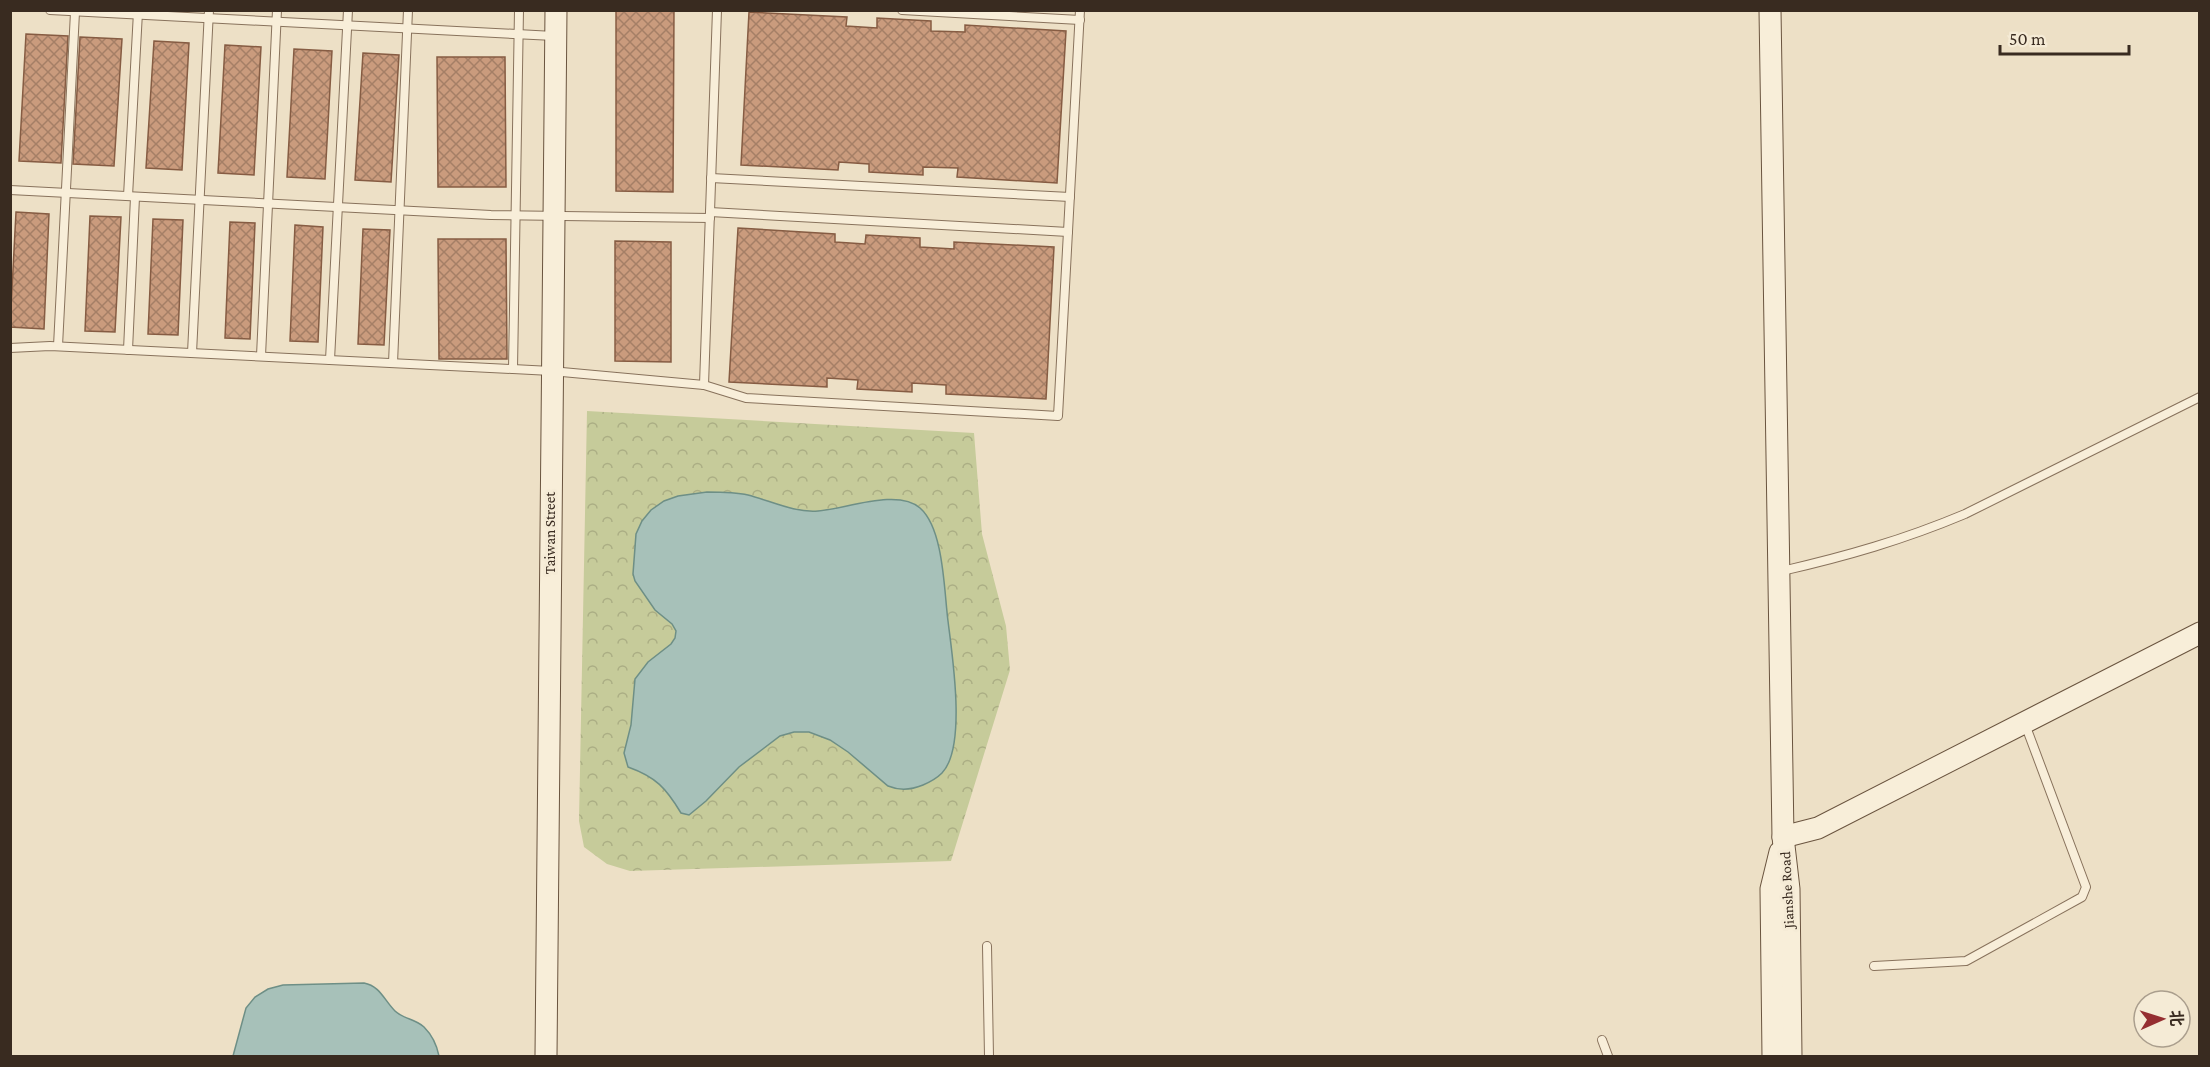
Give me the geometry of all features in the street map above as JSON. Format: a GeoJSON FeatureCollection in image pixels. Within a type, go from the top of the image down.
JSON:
{"type":"FeatureCollection","features":[{"type":"Feature","properties":{"kind":"street","name":"Taiwan Street"},"geometry":{"type":"LineString","coordinates":[[546,1056],[556,10]]}},
{"type":"Feature","properties":{"kind":"street"},"geometry":{"type":"LineString","coordinates":[[1770,10],[1783,837],[1818,828],[2199,633]]}},
{"type":"Feature","properties":{"kind":"street","name":"Jianshe Road"},"geometry":{"type":"LineString","coordinates":[[1773,1056],[1771,889],[1783,837]]}},
{"type":"Feature","properties":{"kind":"street","name":"Jianshe Road"},"geometry":{"type":"LineString","coordinates":[[1783,837],[1789,889],[1791,1056]]}},
{"type":"Feature","properties":{"kind":"lane"},"geometry":{"type":"LineString","coordinates":[[50,10],[209,15],[276,22],[555,36]]}},
{"type":"Feature","properties":{"kind":"lane"},"geometry":{"type":"LineString","coordinates":[[261,356],[277,10]]}},
{"type":"Feature","properties":{"kind":"lane"},"geometry":{"type":"LineString","coordinates":[[330,360],[348,10]]}},
{"type":"Feature","properties":{"kind":"lane"},"geometry":{"type":"LineString","coordinates":[[393,363],[408,10]]}},
{"type":"Feature","properties":{"kind":"lane"},"geometry":{"type":"LineString","coordinates":[[513,369],[519,10]]}},
{"type":"Feature","properties":{"kind":"lane"},"geometry":{"type":"LineString","coordinates":[[704,385],[717,10]]}},
{"type":"Feature","properties":{"kind":"lane"},"geometry":{"type":"LineString","coordinates":[[902,10],[1080,20]]}},
{"type":"Feature","properties":{"kind":"lane"},"geometry":{"type":"LineString","coordinates":[[10,348],[58,346],[551,371],[704,385],[746,398],[1058,416],[1080,10]]}},
{"type":"Feature","properties":{"kind":"lane"},"geometry":{"type":"LineString","coordinates":[[58,346],[75,12]]}},
{"type":"Feature","properties":{"kind":"lane"},"geometry":{"type":"LineString","coordinates":[[128,350],[138,13]]}},
{"type":"Feature","properties":{"kind":"lane"},"geometry":{"type":"LineString","coordinates":[[192,353],[209,15]]}},
{"type":"Feature","properties":{"kind":"lane"},"geometry":{"type":"LineString","coordinates":[[711,178],[1070,198]]}},
{"type":"Feature","properties":{"kind":"lane"},"geometry":{"type":"LineString","coordinates":[[10,190],[516,215],[710,215],[1068,232]]}},
{"type":"Feature","properties":{"kind":"lane"},"geometry":{"type":"LineString","coordinates":[[1779,572],[1871,550],[1965,514],[2199,397]]}},
{"type":"Feature","properties":{"kind":"lane"},"geometry":{"type":"LineString","coordinates":[[1874,966],[1966,961],[2082,897],[2086,886],[2025,722]]}},
{"type":"Feature","properties":{"kind":"lane"},"geometry":{"type":"LineString","coordinates":[[987,946],[989,1056]]}},
{"type":"Feature","properties":{"kind":"lane"},"geometry":{"type":"LineString","coordinates":[[1602,1040],[1608,1056]]}},
{"type":"Feature","properties":{"kind":"green space"},"geometry":{"type":"Polygon","coordinates":[[[587,411],[974,433],[982,534],[1006,626],[1010,670],[951,861],[630,871],[607,864],[584,847],[579,821],[587,411]]]}},
{"type":"Feature","properties":{"kind":"water"},"geometry":{"type":"Polygon","coordinates":[[[707,492],[743,494],[809,511],[885,500],[910,502],[920,508],[934,530],[942,561],[956,700],[954,743],[950,760],[940,775],[914,788],[892,788],[830,740],[809,732],[794,732],[780,736],[739,767],[689,815],[681,813],[665,790],[653,779],[628,767],[624,753],[631,725],[635,679],[648,662],[671,644],[676,631],[672,624],[655,610],[635,581],[633,574],[636,534],[642,521],[651,510],[664,501],[678,496],[707,492]]]}},
{"type":"Feature","properties":{"kind":"water"},"geometry":{"type":"Polygon","coordinates":[[[364,983],[378,990],[398,1014],[424,1027],[434,1041],[439,1056],[233,1056],[246,1008],[255,997],[268,989],[283,985],[364,983]]]}},
{"type":"Feature","properties":{"kind":"building"},"geometry":{"type":"Polygon","coordinates":[[[616,10],[674,10],[673,192],[616,191],[616,10]]]}},
{"type":"Feature","properties":{"kind":"building"},"geometry":{"type":"Polygon","coordinates":[[[749,12],[847,17],[846,26],[877,28],[877,18],[931,21],[931,31],[965,32],[965,25],[1066,31],[1057,183],[957,177],[958,168],[923,167],[923,175],[869,172],[869,164],[839,162],[838,170],[741,165],[749,12]]]}},
{"type":"Feature","properties":{"kind":"building"},"geometry":{"type":"Polygon","coordinates":[[[26,34],[68,36],[61,163],[19,161],[26,34]]]}},
{"type":"Feature","properties":{"kind":"building"},"geometry":{"type":"Polygon","coordinates":[[[80,37],[122,39],[114,166],[73,164],[80,37]]]}},
{"type":"Feature","properties":{"kind":"building"},"geometry":{"type":"Polygon","coordinates":[[[154,41],[189,43],[182,170],[146,168],[154,41]]]}},
{"type":"Feature","properties":{"kind":"building"},"geometry":{"type":"Polygon","coordinates":[[[225,45],[261,47],[254,175],[218,173],[225,45]]]}},
{"type":"Feature","properties":{"kind":"building"},"geometry":{"type":"Polygon","coordinates":[[[294,49],[332,51],[325,179],[287,177],[294,49]]]}},
{"type":"Feature","properties":{"kind":"building"},"geometry":{"type":"Polygon","coordinates":[[[363,53],[399,55],[391,182],[355,180],[363,53]]]}},
{"type":"Feature","properties":{"kind":"building"},"geometry":{"type":"Polygon","coordinates":[[[437,57],[505,57],[506,187],[438,187],[437,57]]]}},
{"type":"Feature","properties":{"kind":"building"},"geometry":{"type":"Polygon","coordinates":[[[16,212],[49,214],[44,329],[10,327],[16,212]]]}},
{"type":"Feature","properties":{"kind":"building"},"geometry":{"type":"Polygon","coordinates":[[[90,216],[121,217],[115,332],[85,331],[90,216]]]}},
{"type":"Feature","properties":{"kind":"building"},"geometry":{"type":"Polygon","coordinates":[[[153,219],[183,220],[178,335],[148,334],[153,219]]]}},
{"type":"Feature","properties":{"kind":"building"},"geometry":{"type":"Polygon","coordinates":[[[230,222],[255,223],[250,339],[225,338],[230,222]]]}},
{"type":"Feature","properties":{"kind":"building"},"geometry":{"type":"Polygon","coordinates":[[[295,225],[323,227],[318,342],[290,341],[295,225]]]}},
{"type":"Feature","properties":{"kind":"building"},"geometry":{"type":"Polygon","coordinates":[[[738,228],[835,234],[835,242],[865,244],[866,235],[920,238],[920,247],[954,249],[954,242],[1054,247],[1046,399],[946,394],[946,385],[912,383],[912,392],[857,389],[858,380],[827,378],[827,387],[729,382],[738,228]]]}},
{"type":"Feature","properties":{"kind":"building"},"geometry":{"type":"Polygon","coordinates":[[[363,229],[390,230],[384,345],[358,344],[363,229]]]}},
{"type":"Feature","properties":{"kind":"building"},"geometry":{"type":"Polygon","coordinates":[[[438,239],[506,239],[507,359],[439,359],[438,239]]]}},
{"type":"Feature","properties":{"kind":"building"},"geometry":{"type":"Polygon","coordinates":[[[615,241],[671,242],[671,362],[615,361],[615,241]]]}}]}
